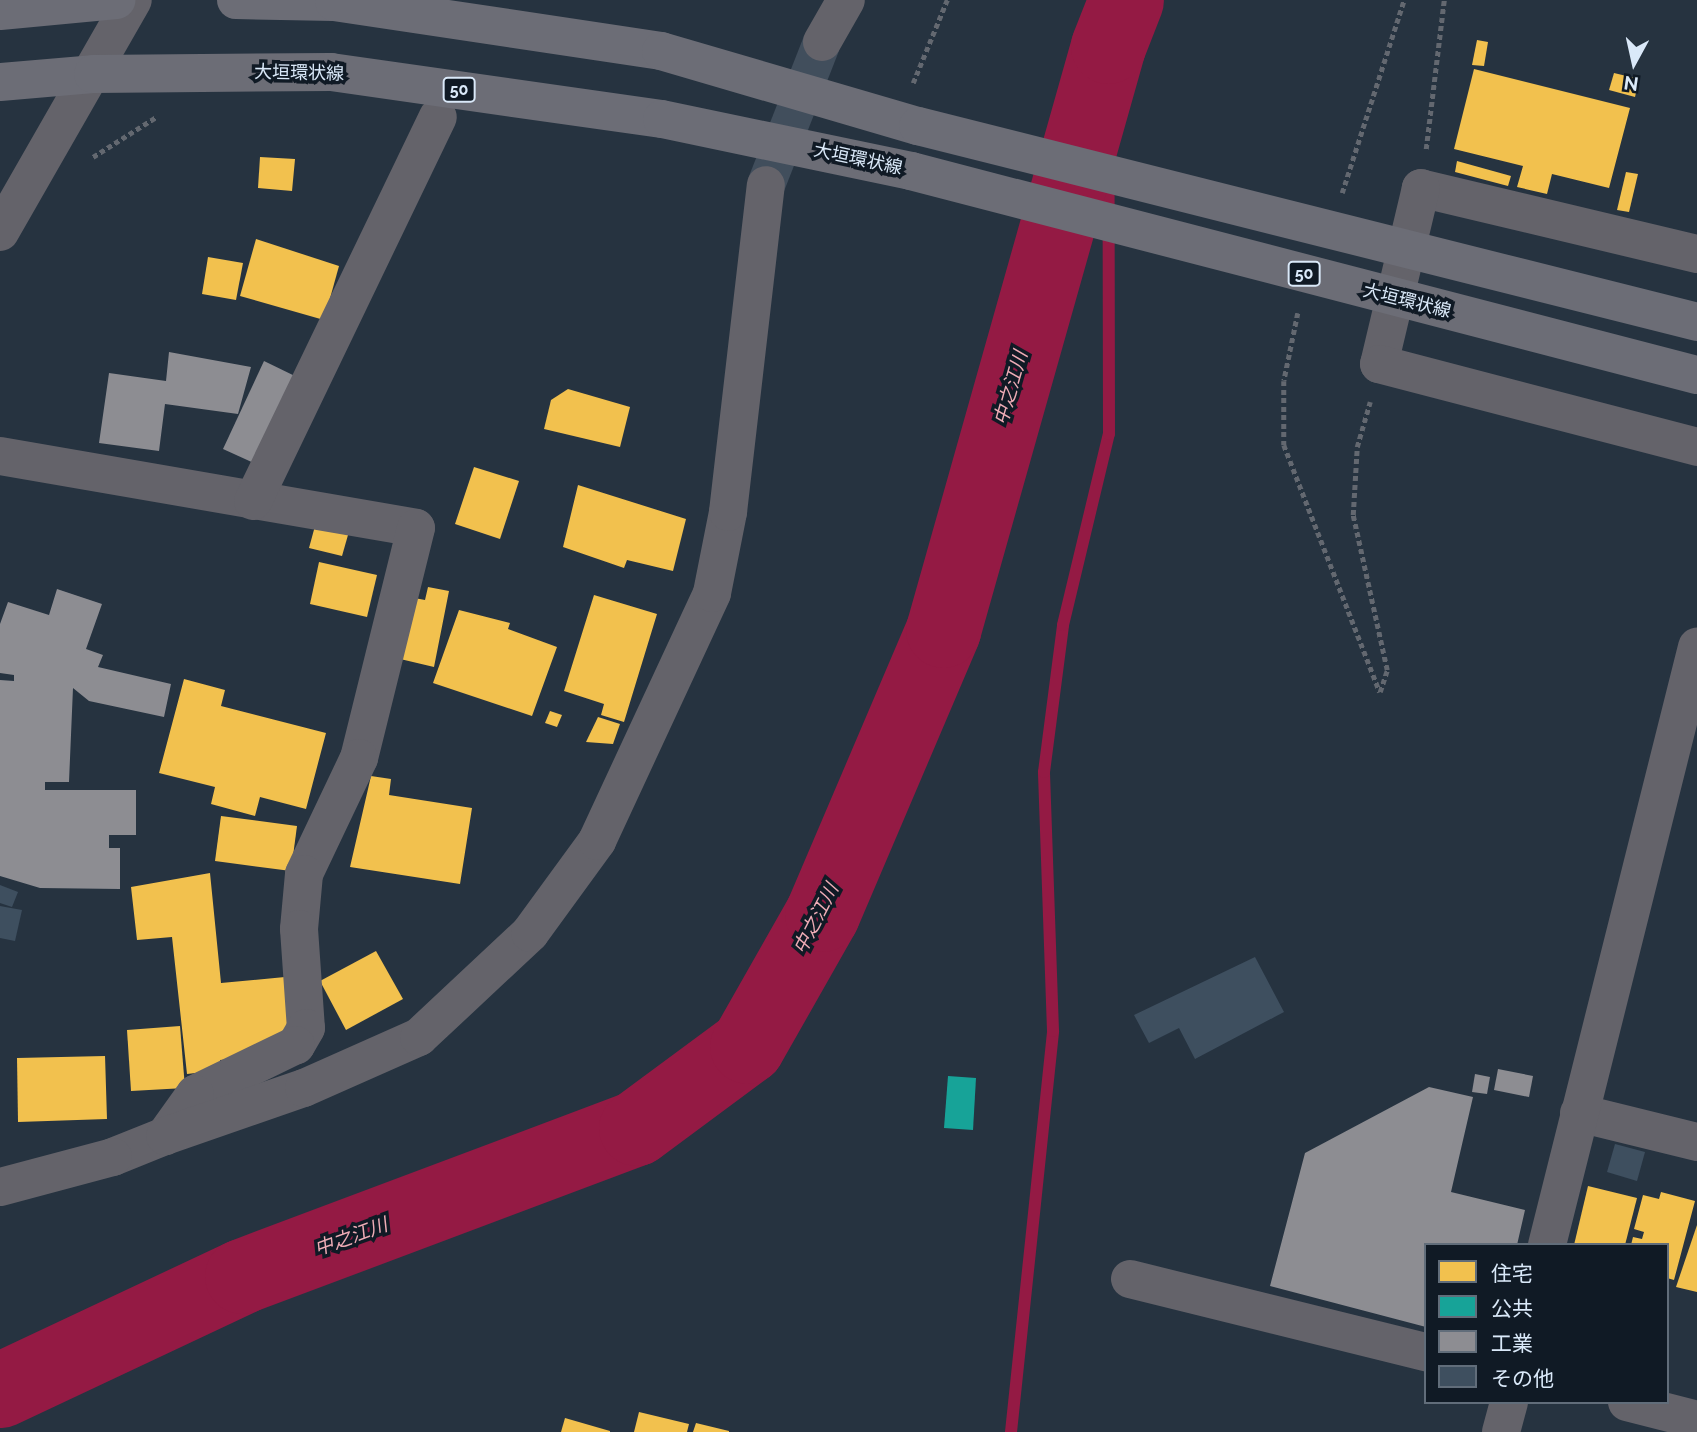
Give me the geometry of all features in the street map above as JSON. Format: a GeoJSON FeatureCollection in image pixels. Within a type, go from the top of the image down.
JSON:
{"type":"FeatureCollection","features":[{"type":"Feature","properties":{"kind":"main road"},"geometry":{"type":"LineString","coordinates":[[0,11],[116,0]]}},
{"type":"Feature","properties":{"kind":"main road"},"geometry":{"type":"LineString","coordinates":[[236,0],[334,2],[661,51],[918,126],[1697,322]]}},
{"type":"Feature","properties":{"kind":"main road","name":"大垣環状線"},"geometry":{"type":"LineString","coordinates":[[0,82],[93,74],[331,72],[662,119],[911,170],[1697,375]]}},
{"type":"Feature","properties":{"kind":"street"},"geometry":{"type":"LineString","coordinates":[[0,232],[93,74],[133,0]]}},
{"type":"Feature","properties":{"kind":"street"},"geometry":{"type":"LineString","coordinates":[[822,42],[846,0]]}},
{"type":"Feature","properties":{"kind":"street"},"geometry":{"type":"LineString","coordinates":[[253,500],[439,117]]}},
{"type":"Feature","properties":{"kind":"street"},"geometry":{"type":"LineString","coordinates":[[0,1187],[113,1157],[304,1088],[419,1037],[530,933],[597,841],[712,593],[728,512],[766,185]]}},
{"type":"Feature","properties":{"kind":"street"},"geometry":{"type":"LineString","coordinates":[[1697,254],[1422,188],[1379,364],[1697,447]]}},
{"type":"Feature","properties":{"kind":"street"},"geometry":{"type":"LineString","coordinates":[[0,456],[416,528],[359,758],[304,874],[299,929],[306,1028],[296,1045],[195,1094],[165,1136]]}},
{"type":"Feature","properties":{"kind":"street"},"geometry":{"type":"LineString","coordinates":[[1547,1243],[1697,648]]}},
{"type":"Feature","properties":{"kind":"street"},"geometry":{"type":"LineString","coordinates":[[1579,1113],[1697,1142]]}},
{"type":"Feature","properties":{"kind":"street"},"geometry":{"type":"LineString","coordinates":[[1130,1279],[1424,1352]]}},
{"type":"Feature","properties":{"kind":"street"},"geometry":{"type":"LineString","coordinates":[[1501,1432],[1508,1404]]}},
{"type":"Feature","properties":{"kind":"street"},"geometry":{"type":"LineString","coordinates":[[1635,1404],[1697,1420]]}},
{"type":"Feature","properties":{"kind":"path"},"geometry":{"type":"LineString","coordinates":[[912,87],[947,0]]}},
{"type":"Feature","properties":{"kind":"path"},"geometry":{"type":"LineString","coordinates":[[1341,197],[1404,0]]}},
{"type":"Feature","properties":{"kind":"path"},"geometry":{"type":"LineString","coordinates":[[1422,188],[1444,0]]}},
{"type":"Feature","properties":{"kind":"path"},"geometry":{"type":"LineString","coordinates":[[1298,309],[1284,381],[1284,445],[1380,692],[1387,670],[1353,515],[1357,447],[1379,364]]}},
{"type":"Feature","properties":{"kind":"building: 住宅"},"geometry":{"type":"Polygon","coordinates":[[[1477,40],[1488,42],[1484,66],[1472,65],[1477,40]]]}},
{"type":"Feature","properties":{"kind":"building: 住宅"},"geometry":{"type":"Polygon","coordinates":[[[1474,69],[1630,108],[1609,188],[1552,174],[1547,194],[1517,187],[1523,166],[1454,149],[1474,69]]]}},
{"type":"Feature","properties":{"kind":"building: 住宅"},"geometry":{"type":"Polygon","coordinates":[[[1614,73],[1639,79],[1635,97],[1609,90],[1614,73]]]}},
{"type":"Feature","properties":{"kind":"building: 住宅"},"geometry":{"type":"Polygon","coordinates":[[[260,157],[295,159],[292,191],[258,188],[260,157]]]}},
{"type":"Feature","properties":{"kind":"building: 住宅"},"geometry":{"type":"Polygon","coordinates":[[[1457,161],[1511,176],[1508,186],[1455,172],[1457,161]]]}},
{"type":"Feature","properties":{"kind":"building: 住宅"},"geometry":{"type":"Polygon","coordinates":[[[1626,172],[1638,174],[1629,212],[1617,210],[1626,172]]]}},
{"type":"Feature","properties":{"kind":"building: 住宅"},"geometry":{"type":"Polygon","coordinates":[[[256,239],[339,266],[324,320],[240,296],[256,239]]]}},
{"type":"Feature","properties":{"kind":"building: 住宅"},"geometry":{"type":"Polygon","coordinates":[[[208,257],[243,263],[236,300],[202,294],[208,257]]]}},
{"type":"Feature","properties":{"kind":"building: 住宅"},"geometry":{"type":"Polygon","coordinates":[[[568,389],[630,407],[620,447],[544,429],[551,400],[568,389]]]}},
{"type":"Feature","properties":{"kind":"building: 住宅"},"geometry":{"type":"Polygon","coordinates":[[[474,467],[519,481],[500,539],[455,524],[474,467]]]}},
{"type":"Feature","properties":{"kind":"building: 住宅"},"geometry":{"type":"Polygon","coordinates":[[[578,485],[686,519],[673,571],[627,560],[624,568],[563,547],[578,485]]]}},
{"type":"Feature","properties":{"kind":"building: 住宅"},"geometry":{"type":"Polygon","coordinates":[[[315,526],[348,535],[342,556],[309,548],[315,526]]]}},
{"type":"Feature","properties":{"kind":"building: 住宅"},"geometry":{"type":"Polygon","coordinates":[[[319,562],[377,575],[367,617],[310,604],[319,562]]]}},
{"type":"Feature","properties":{"kind":"building: 住宅"},"geometry":{"type":"Polygon","coordinates":[[[428,587],[449,591],[434,667],[396,658],[409,597],[425,600],[428,587]]]}},
{"type":"Feature","properties":{"kind":"building: 住宅"},"geometry":{"type":"Polygon","coordinates":[[[594,595],[657,614],[624,722],[601,715],[604,704],[564,691],[594,595]]]}},
{"type":"Feature","properties":{"kind":"building: 住宅"},"geometry":{"type":"Polygon","coordinates":[[[459,610],[510,623],[508,629],[557,647],[532,716],[433,683],[459,610]]]}},
{"type":"Feature","properties":{"kind":"building: 住宅"},"geometry":{"type":"Polygon","coordinates":[[[184,679],[225,690],[221,706],[326,733],[306,809],[260,797],[255,816],[211,804],[215,787],[159,773],[184,679]]]}},
{"type":"Feature","properties":{"kind":"building: 住宅"},"geometry":{"type":"Polygon","coordinates":[[[550,711],[562,715],[557,727],[545,723],[550,711]]]}},
{"type":"Feature","properties":{"kind":"building: 住宅"},"geometry":{"type":"Polygon","coordinates":[[[598,717],[620,724],[613,744],[586,742],[598,717]]]}},
{"type":"Feature","properties":{"kind":"building: 住宅"},"geometry":{"type":"Polygon","coordinates":[[[371,776],[391,779],[389,795],[472,808],[460,884],[350,867],[371,776]]]}},
{"type":"Feature","properties":{"kind":"building: 住宅"},"geometry":{"type":"Polygon","coordinates":[[[221,816],[297,826],[291,871],[215,861],[221,816]]]}},
{"type":"Feature","properties":{"kind":"building: 住宅"},"geometry":{"type":"Polygon","coordinates":[[[210,873],[221,983],[285,977],[292,1038],[244,1058],[220,1060],[221,1070],[187,1074],[172,937],[137,940],[131,887],[210,873]]]}},
{"type":"Feature","properties":{"kind":"building: 住宅"},"geometry":{"type":"Polygon","coordinates":[[[376,951],[403,999],[346,1030],[320,981],[376,951]]]}},
{"type":"Feature","properties":{"kind":"building: 住宅"},"geometry":{"type":"Polygon","coordinates":[[[180,1026],[185,1088],[131,1091],[127,1030],[180,1026]]]}},
{"type":"Feature","properties":{"kind":"building: 住宅"},"geometry":{"type":"Polygon","coordinates":[[[105,1056],[107,1119],[18,1122],[17,1058],[105,1056]]]}},
{"type":"Feature","properties":{"kind":"building: 住宅"},"geometry":{"type":"Polygon","coordinates":[[[1588,1186],[1637,1198],[1626,1243],[1574,1243],[1588,1186]]]}},
{"type":"Feature","properties":{"kind":"building: 住宅"},"geometry":{"type":"Polygon","coordinates":[[[1661,1192],[1695,1201],[1674,1280],[1669,1279],[1669,1243],[1632,1243],[1633,1237],[1642,1239],[1644,1232],[1634,1229],[1643,1195],[1659,1199],[1661,1192]]]}},
{"type":"Feature","properties":{"kind":"building: 住宅"},"geometry":{"type":"Polygon","coordinates":[[[1697,1225],[1697,1292],[1676,1287],[1697,1225]]]}},
{"type":"Feature","properties":{"kind":"building: 住宅"},"geometry":{"type":"Polygon","coordinates":[[[639,1412],[689,1424],[687,1432],[634,1432],[639,1412]]]}},
{"type":"Feature","properties":{"kind":"building: 住宅"},"geometry":{"type":"Polygon","coordinates":[[[565,1418],[610,1431],[610,1432],[561,1432],[565,1418]]]}},
{"type":"Feature","properties":{"kind":"building: 住宅"},"geometry":{"type":"Polygon","coordinates":[[[696,1423],[729,1431],[729,1432],[693,1432],[696,1423]]]}},
{"type":"Feature","properties":{"kind":"building: 公共"},"geometry":{"type":"Polygon","coordinates":[[[948,1076],[976,1078],[973,1130],[944,1128],[948,1076]]]}},
{"type":"Feature","properties":{"kind":"building: 工業"},"geometry":{"type":"Polygon","coordinates":[[[169,352],[251,367],[238,414],[165,404],[159,451],[99,443],[109,373],[166,381],[169,352]]]}},
{"type":"Feature","properties":{"kind":"building: 工業"},"geometry":{"type":"Polygon","coordinates":[[[264,361],[299,378],[258,465],[223,449],[264,361]]]}},
{"type":"Feature","properties":{"kind":"building: 工業"},"geometry":{"type":"Polygon","coordinates":[[[57,589],[102,604],[86,649],[103,655],[98,667],[171,684],[164,717],[89,701],[73,688],[69,782],[45,782],[45,790],[136,790],[136,835],[109,835],[109,848],[120,848],[120,889],[40,888],[0,876],[0,680],[14,681],[14,675],[0,673],[0,624],[8,602],[49,615],[57,589]]]}},
{"type":"Feature","properties":{"kind":"building: 工業"},"geometry":{"type":"Polygon","coordinates":[[[1498,1069],[1533,1076],[1529,1097],[1494,1090],[1498,1069]]]}},
{"type":"Feature","properties":{"kind":"building: 工業"},"geometry":{"type":"Polygon","coordinates":[[[1475,1074],[1490,1077],[1487,1094],[1472,1092],[1475,1074]]]}},
{"type":"Feature","properties":{"kind":"building: 工業"},"geometry":{"type":"Polygon","coordinates":[[[1429,1087],[1473,1097],[1451,1192],[1525,1210],[1517,1243],[1424,1243],[1424,1326],[1270,1286],[1305,1153],[1429,1087]]]}},
{"type":"Feature","properties":{"kind":"building: その他"},"geometry":{"type":"Polygon","coordinates":[[[0,885],[18,892],[12,907],[0,903],[0,885]]]}},
{"type":"Feature","properties":{"kind":"building: その他"},"geometry":{"type":"Polygon","coordinates":[[[0,906],[22,910],[15,941],[0,938],[0,906]]]}},
{"type":"Feature","properties":{"kind":"building: その他"},"geometry":{"type":"Polygon","coordinates":[[[1255,957],[1284,1012],[1195,1059],[1179,1028],[1149,1043],[1134,1015],[1255,957]]]}},
{"type":"Feature","properties":{"kind":"building: その他"},"geometry":{"type":"Polygon","coordinates":[[[1615,1144],[1645,1152],[1637,1181],[1607,1172],[1615,1144]]]}},
{"type":"Feature","properties":{"kind":"waterway","name":"中之江川"},"geometry":{"type":"LineString","coordinates":[[0,1390],[242,1276],[636,1128],[747,1046],[822,914],[943,630],[1108,46],[1126,0]]}},
{"type":"Feature","properties":{"kind":"waterway"},"geometry":{"type":"LineString","coordinates":[[1011,1432],[1053,1031],[1044,772],[1063,625],[1109,434],[1108,46]]}},
{"type":"Feature","properties":{"kind":"tunnel"},"geometry":{"type":"LineString","coordinates":[[766,185],[822,42]]}}]}
